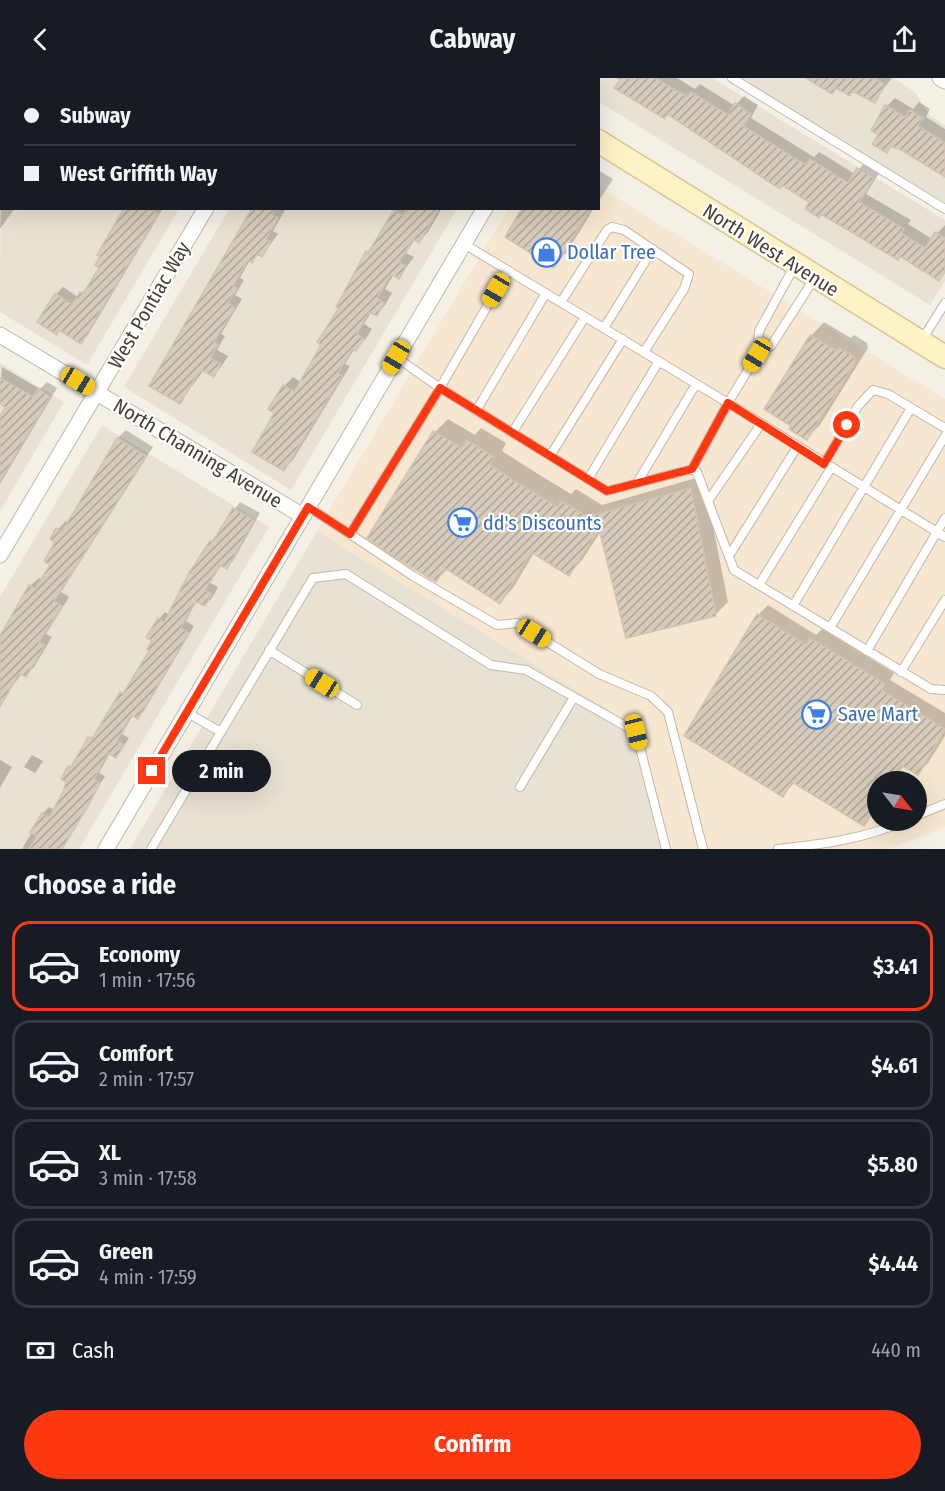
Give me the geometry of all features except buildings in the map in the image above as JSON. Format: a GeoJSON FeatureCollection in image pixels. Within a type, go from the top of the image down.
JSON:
{"type":"FeatureCollection","features":[{"type":"Feature","properties":{"kind":"main road","name":"North West Avenue"},"geometry":{"type":"LineString","coordinates":[[600,142],[794,266],[945,357]]}},
{"type":"Feature","properties":{"kind":"street"},"geometry":{"type":"LineString","coordinates":[[940,78],[945,81]]}},
{"type":"Feature","properties":{"kind":"street","name":"West Pontiac Way"},"geometry":{"type":"LineString","coordinates":[[0,555],[205,210]]}},
{"type":"Feature","properties":{"kind":"street"},"geometry":{"type":"LineString","coordinates":[[106,849],[484,210]]}},
{"type":"Feature","properties":{"kind":"street","name":"North Channing Avenue"},"geometry":{"type":"LineString","coordinates":[[0,335],[305,512]]}},
{"type":"Feature","properties":{"kind":"lane"},"geometry":{"type":"LineString","coordinates":[[732,78],[945,209]]}},
{"type":"Feature","properties":{"kind":"lane"},"geometry":{"type":"LineString","coordinates":[[561,302],[603,236],[612,227],[624,230],[689,274],[688,281],[644,352]]}},
{"type":"Feature","properties":{"kind":"lane"},"geometry":{"type":"LineString","coordinates":[[464,244],[945,537]]}},
{"type":"Feature","properties":{"kind":"lane"},"geometry":{"type":"LineString","coordinates":[[604,328],[653,249]]}},
{"type":"Feature","properties":{"kind":"lane"},"geometry":{"type":"LineString","coordinates":[[757,355],[759,331],[794,266]]}},
{"type":"Feature","properties":{"kind":"lane"},"geometry":{"type":"LineString","coordinates":[[350,534],[440,388],[508,270]]}},
{"type":"Feature","properties":{"kind":"lane"},"geometry":{"type":"LineString","coordinates":[[692,469],[757,355],[771,346],[814,278]]}},
{"type":"Feature","properties":{"kind":"lane"},"geometry":{"type":"LineString","coordinates":[[476,411],[546,293]]}},
{"type":"Feature","properties":{"kind":"lane"},"geometry":{"type":"LineString","coordinates":[[921,342],[945,303]]}},
{"type":"Feature","properties":{"kind":"lane"},"geometry":{"type":"LineString","coordinates":[[512,433],[585,317]]}},
{"type":"Feature","properties":{"kind":"lane"},"geometry":{"type":"LineString","coordinates":[[550,456],[623,339]]}},
{"type":"Feature","properties":{"kind":"lane"},"geometry":{"type":"LineString","coordinates":[[396,357],[476,411],[607,491],[692,469],[698,472],[734,570],[931,689],[944,688]]}},
{"type":"Feature","properties":{"kind":"lane"},"geometry":{"type":"LineString","coordinates":[[588,479],[659,362]]}},
{"type":"Feature","properties":{"kind":"lane"},"geometry":{"type":"LineString","coordinates":[[637,483],[696,384]]}},
{"type":"Feature","properties":{"kind":"lane"},"geometry":{"type":"LineString","coordinates":[[759,585],[827,466],[858,406],[873,390],[881,390],[945,428]]}},
{"type":"Feature","properties":{"kind":"lane"},"geometry":{"type":"LineString","coordinates":[[793,606],[911,408]]}},
{"type":"Feature","properties":{"kind":"lane"},"geometry":{"type":"LineString","coordinates":[[708,501],[761,424]]}},
{"type":"Feature","properties":{"kind":"lane"},"geometry":{"type":"LineString","coordinates":[[830,628],[945,436]]}},
{"type":"Feature","properties":{"kind":"lane"},"geometry":{"type":"LineString","coordinates":[[729,556],[797,447]]}},
{"type":"Feature","properties":{"kind":"lane"},"geometry":{"type":"LineString","coordinates":[[305,512],[350,534],[413,576],[497,625],[517,623],[599,674],[651,696],[668,712],[703,849]]}},
{"type":"Feature","properties":{"kind":"lane"},"geometry":{"type":"LineString","coordinates":[[867,651],[945,518]]}},
{"type":"Feature","properties":{"kind":"lane"},"geometry":{"type":"LineString","coordinates":[[151,849],[219,731],[313,578],[346,574],[491,665],[526,669],[636,732],[666,849]]}},
{"type":"Feature","properties":{"kind":"lane"},"geometry":{"type":"LineString","coordinates":[[902,672],[945,600]]}},
{"type":"Feature","properties":{"kind":"lane"},"geometry":{"type":"LineString","coordinates":[[269,650],[357,705]]}},
{"type":"Feature","properties":{"kind":"lane"},"geometry":{"type":"LineString","coordinates":[[520,787],[574,697]]}},
{"type":"Feature","properties":{"kind":"lane"},"geometry":{"type":"LineString","coordinates":[[186,712],[219,731]]}},
{"type":"Feature","properties":{"kind":"lane"},"geometry":{"type":"LineString","coordinates":[[927,811],[945,804]]}},
{"type":"Feature","properties":{"kind":"lane"},"geometry":{"type":"LineString","coordinates":[[778,849],[828,844],[882,831]]}},
{"type":"Feature","properties":{"kind":"shaded area"},"geometry":{"type":"Polygon","coordinates":[[[600,78],[712,78],[945,220],[945,281],[930,305],[600,103],[600,78]]]}},
{"type":"Feature","properties":{"kind":"shaded area"},"geometry":{"type":"Polygon","coordinates":[[[740,78],[894,78],[916,93],[930,116],[945,125],[945,203],[740,78]]]}},
{"type":"Feature","properties":{"kind":"shaded area"},"geometry":{"type":"Polygon","coordinates":[[[600,188],[945,399],[945,827],[889,849],[670,849],[641,730],[317,531],[507,210],[600,210],[600,188]]]}},
{"type":"Feature","properties":{"kind":"shaded area"},"geometry":{"type":"Polygon","coordinates":[[[1,210],[178,210],[87,365],[0,312],[1,210]]]}},
{"type":"Feature","properties":{"kind":"shaded area"},"geometry":{"type":"Polygon","coordinates":[[[228,210],[456,210],[291,490],[124,387],[228,210]]]}},
{"type":"Feature","properties":{"kind":"shaded area"},"geometry":{"type":"Polygon","coordinates":[[[0,363],[64,402],[0,511],[0,363]]]}},
{"type":"Feature","properties":{"kind":"shaded area"},"geometry":{"type":"Polygon","coordinates":[[[102,425],[269,527],[79,849],[0,849],[0,597],[102,425]]]}},
{"type":"Feature","properties":{"kind":"shaded area"},"geometry":{"type":"Polygon","coordinates":[[[317,531],[642,730],[670,849],[130,849],[317,531]]]}},
{"type":"Feature","properties":{"kind":"place","name":"Dollar Tree"},"geometry":{"type":"Point","coordinates":[546,252]}},
{"type":"Feature","properties":{"kind":"place","name":"dd's Discounts"},"geometry":{"type":"Point","coordinates":[462,523]}},
{"type":"Feature","properties":{"kind":"place","name":"Save Mart"},"geometry":{"type":"Point","coordinates":[817,714]}},
{"type":"Feature","properties":{"kind":"route"},"geometry":{"type":"LineString","coordinates":[[152,771],[308,507],[350,534],[440,388],[607,491],[692,469],[728,403],[824,464],[847,425]]}}]}
